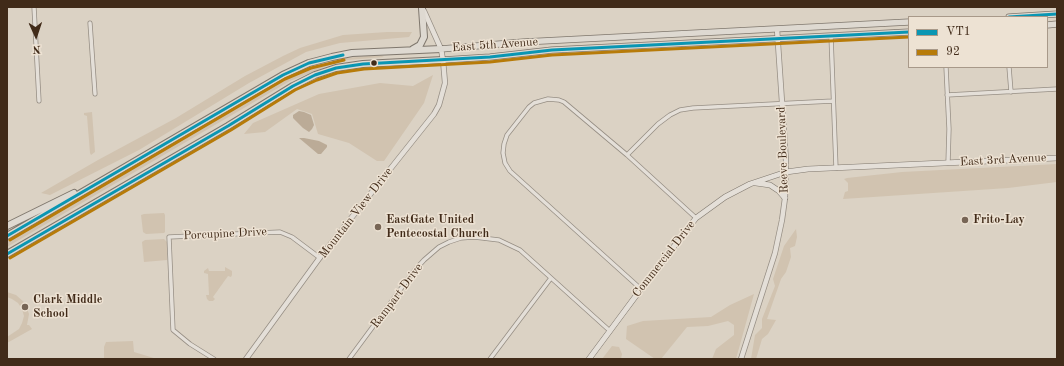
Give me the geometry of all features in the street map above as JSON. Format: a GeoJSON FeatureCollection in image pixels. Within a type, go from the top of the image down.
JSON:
{"type":"FeatureCollection","features":[{"type":"Feature","properties":{"kind":"highway"},"geometry":{"type":"LineString","coordinates":[[410,50],[420,45],[424,37],[422,8]]}},
{"type":"Feature","properties":{"kind":"highway"},"geometry":{"type":"LineString","coordinates":[[1025,16],[1057,14]]}},
{"type":"Feature","properties":{"kind":"highway","name":"East 5th Avenue"},"geometry":{"type":"LineString","coordinates":[[441,49],[523,42],[908,22]]}},
{"type":"Feature","properties":{"kind":"highway","name":"East 5th Avenue"},"geometry":{"type":"LineString","coordinates":[[443,60],[490,57],[552,50],[908,32]]}},
{"type":"Feature","properties":{"kind":"highway"},"geometry":{"type":"LineString","coordinates":[[7,236],[283,75],[309,63],[352,53],[441,49]]}},
{"type":"Feature","properties":{"kind":"highway"},"geometry":{"type":"LineString","coordinates":[[7,254],[228,126],[293,86],[315,75],[336,68],[363,64],[443,60]]}},
{"type":"Feature","properties":{"kind":"highway"},"geometry":{"type":"LineString","coordinates":[[7,226],[58,200],[103,180]]}},
{"type":"Feature","properties":{"kind":"main road","name":"East 3rd Avenue"},"geometry":{"type":"LineString","coordinates":[[948,163],[1057,158]]}},
{"type":"Feature","properties":{"kind":"main road","name":"Commercial Drive"},"geometry":{"type":"LineString","coordinates":[[590,359],[641,289],[696,218],[725,197],[755,183],[786,172],[808,169],[948,163]]}},
{"type":"Feature","properties":{"kind":"main road"},"geometry":{"type":"LineString","coordinates":[[755,183],[770,185],[779,191],[785,198]]}},
{"type":"Feature","properties":{"kind":"street"},"geometry":{"type":"LineString","coordinates":[[34,7],[39,101]]}},
{"type":"Feature","properties":{"kind":"street","name":"Mountain View Drive"},"geometry":{"type":"LineString","coordinates":[[246,359],[320,258],[434,114],[439,105],[445,83],[443,60],[441,49],[422,8]]}},
{"type":"Feature","properties":{"kind":"street"},"geometry":{"type":"LineString","coordinates":[[90,23],[95,94]]}},
{"type":"Feature","properties":{"kind":"street","name":"Reeve Boulevard"},"geometry":{"type":"LineString","coordinates":[[741,359],[775,253],[785,198],[786,172],[777,29]]}},
{"type":"Feature","properties":{"kind":"street"},"geometry":{"type":"LineString","coordinates":[[831,36],[836,168]]}},
{"type":"Feature","properties":{"kind":"street"},"geometry":{"type":"LineString","coordinates":[[946,68],[949,129],[948,163]]}},
{"type":"Feature","properties":{"kind":"street"},"geometry":{"type":"LineString","coordinates":[[1010,68],[1011,92]]}},
{"type":"Feature","properties":{"kind":"street"},"geometry":{"type":"LineString","coordinates":[[947,95],[1057,89]]}},
{"type":"Feature","properties":{"kind":"street"},"geometry":{"type":"LineString","coordinates":[[641,289],[528,188],[507,167],[503,153],[505,139],[529,107],[534,103],[548,99],[564,102],[627,155],[696,218]]}},
{"type":"Feature","properties":{"kind":"street"},"geometry":{"type":"LineString","coordinates":[[627,155],[658,124],[680,110],[693,108],[833,101]]}},
{"type":"Feature","properties":{"kind":"street","name":"Porcupine Drive"},"geometry":{"type":"LineString","coordinates":[[214,359],[190,344],[173,330],[169,237],[280,232],[292,237],[320,258]]}},
{"type":"Feature","properties":{"kind":"street","name":"Rampart Drive"},"geometry":{"type":"LineString","coordinates":[[349,359],[417,268],[431,254],[449,242],[461,238],[474,237],[499,240],[520,250],[610,331]]}},
{"type":"Feature","properties":{"kind":"street"},"geometry":{"type":"LineString","coordinates":[[490,359],[551,278]]}},
{"type":"Feature","properties":{"kind":"shaded area"},"geometry":{"type":"Polygon","coordinates":[[[412,32],[409,37],[340,43],[306,52],[249,83],[139,150],[50,195],[41,193],[176,118],[245,76],[300,48],[343,35],[412,32]]]}},
{"type":"Feature","properties":{"kind":"shaded area"},"geometry":{"type":"Polygon","coordinates":[[[367,56],[384,57],[348,60],[332,64],[290,81],[7,247],[7,240],[302,70],[346,58],[367,56]]]}},
{"type":"Feature","properties":{"kind":"shaded area"},"geometry":{"type":"Polygon","coordinates":[[[433,75],[424,103],[384,161],[377,161],[349,143],[318,134],[312,114],[297,109],[265,132],[244,134],[253,123],[319,94],[380,83],[413,86],[433,75]]]}},
{"type":"Feature","properties":{"kind":"shaded area"},"geometry":{"type":"Polygon","coordinates":[[[299,111],[311,115],[314,125],[309,132],[293,118],[293,115],[299,111]]]}},
{"type":"Feature","properties":{"kind":"shaded area"},"geometry":{"type":"Polygon","coordinates":[[[92,112],[95,152],[91,155],[87,116],[84,115],[84,113],[92,112]]]}},
{"type":"Feature","properties":{"kind":"shaded area"},"geometry":{"type":"Polygon","coordinates":[[[299,138],[319,141],[327,145],[327,147],[321,154],[318,154],[299,138]]]}},
{"type":"Feature","properties":{"kind":"shaded area"},"geometry":{"type":"Polygon","coordinates":[[[1057,164],[1057,182],[1008,188],[843,199],[845,192],[848,191],[848,183],[844,179],[847,178],[902,172],[1057,164]]]}},
{"type":"Feature","properties":{"kind":"shaded area"},"geometry":{"type":"Polygon","coordinates":[[[164,213],[164,233],[146,234],[143,232],[141,215],[164,213]]]}},
{"type":"Feature","properties":{"kind":"shaded area"},"geometry":{"type":"Polygon","coordinates":[[[796,229],[797,237],[795,246],[790,248],[791,257],[786,272],[781,279],[767,319],[776,320],[768,334],[762,339],[756,359],[751,359],[755,335],[762,328],[762,319],[775,286],[773,279],[784,246],[796,229]]]}},
{"type":"Feature","properties":{"kind":"shaded area"},"geometry":{"type":"Polygon","coordinates":[[[164,239],[167,242],[167,260],[144,262],[142,242],[145,240],[164,239]]]}},
{"type":"Feature","properties":{"kind":"shaded area"},"geometry":{"type":"Polygon","coordinates":[[[225,267],[232,271],[232,275],[231,277],[228,276],[213,297],[215,299],[213,301],[209,301],[206,295],[209,295],[208,274],[204,273],[204,271],[208,268],[209,271],[225,271],[225,267]]]}},
{"type":"Feature","properties":{"kind":"shaded area"},"geometry":{"type":"Polygon","coordinates":[[[7,292],[16,295],[25,303],[29,314],[27,325],[29,325],[32,329],[7,343],[7,337],[19,329],[24,316],[18,303],[7,297],[7,292]]]}},
{"type":"Feature","properties":{"kind":"shaded area"},"geometry":{"type":"Polygon","coordinates":[[[754,294],[736,359],[712,359],[716,349],[734,335],[734,325],[728,321],[708,326],[687,327],[661,359],[655,359],[626,339],[627,326],[643,321],[711,317],[730,305],[754,294]]]}},
{"type":"Feature","properties":{"kind":"shaded area"},"geometry":{"type":"Polygon","coordinates":[[[133,341],[134,352],[157,359],[104,359],[104,347],[106,342],[133,341]]]}},
{"type":"Feature","properties":{"kind":"shaded area"},"geometry":{"type":"Polygon","coordinates":[[[612,346],[619,347],[622,354],[621,359],[602,359],[612,346]]]}},
{"type":"Feature","properties":{"kind":"transit line","name":"VT1"},"geometry":{"type":"LineString","coordinates":[[1025,16],[1057,14]]}},
{"type":"Feature","properties":{"kind":"transit line","name":"VT1"},"geometry":{"type":"LineString","coordinates":[[7,254],[228,126],[293,86],[315,75],[336,68],[363,64],[490,57],[552,50],[908,32]]}},
{"type":"Feature","properties":{"kind":"transit line","name":"92"},"geometry":{"type":"LineString","coordinates":[[10,258],[231,130],[295,90],[337,73],[364,69],[490,62],[552,55],[908,37]]}},
{"type":"Feature","properties":{"kind":"transit line","name":"VT1"},"geometry":{"type":"LineString","coordinates":[[7,236],[283,75],[309,63],[343,55]]}},
{"type":"Feature","properties":{"kind":"transit line","name":"92"},"geometry":{"type":"LineString","coordinates":[[10,240],[285,79],[311,68],[344,60]]}},
{"type":"Feature","properties":{"kind":"place","name":"Frito-Lay"},"geometry":{"type":"Point","coordinates":[965,220]}},
{"type":"Feature","properties":{"kind":"place","name":"EastGate United Pentecostal Church"},"geometry":{"type":"Point","coordinates":[378,227]}},
{"type":"Feature","properties":{"kind":"place","name":"Clark Middle School"},"geometry":{"type":"Point","coordinates":[25,307]}}]}
